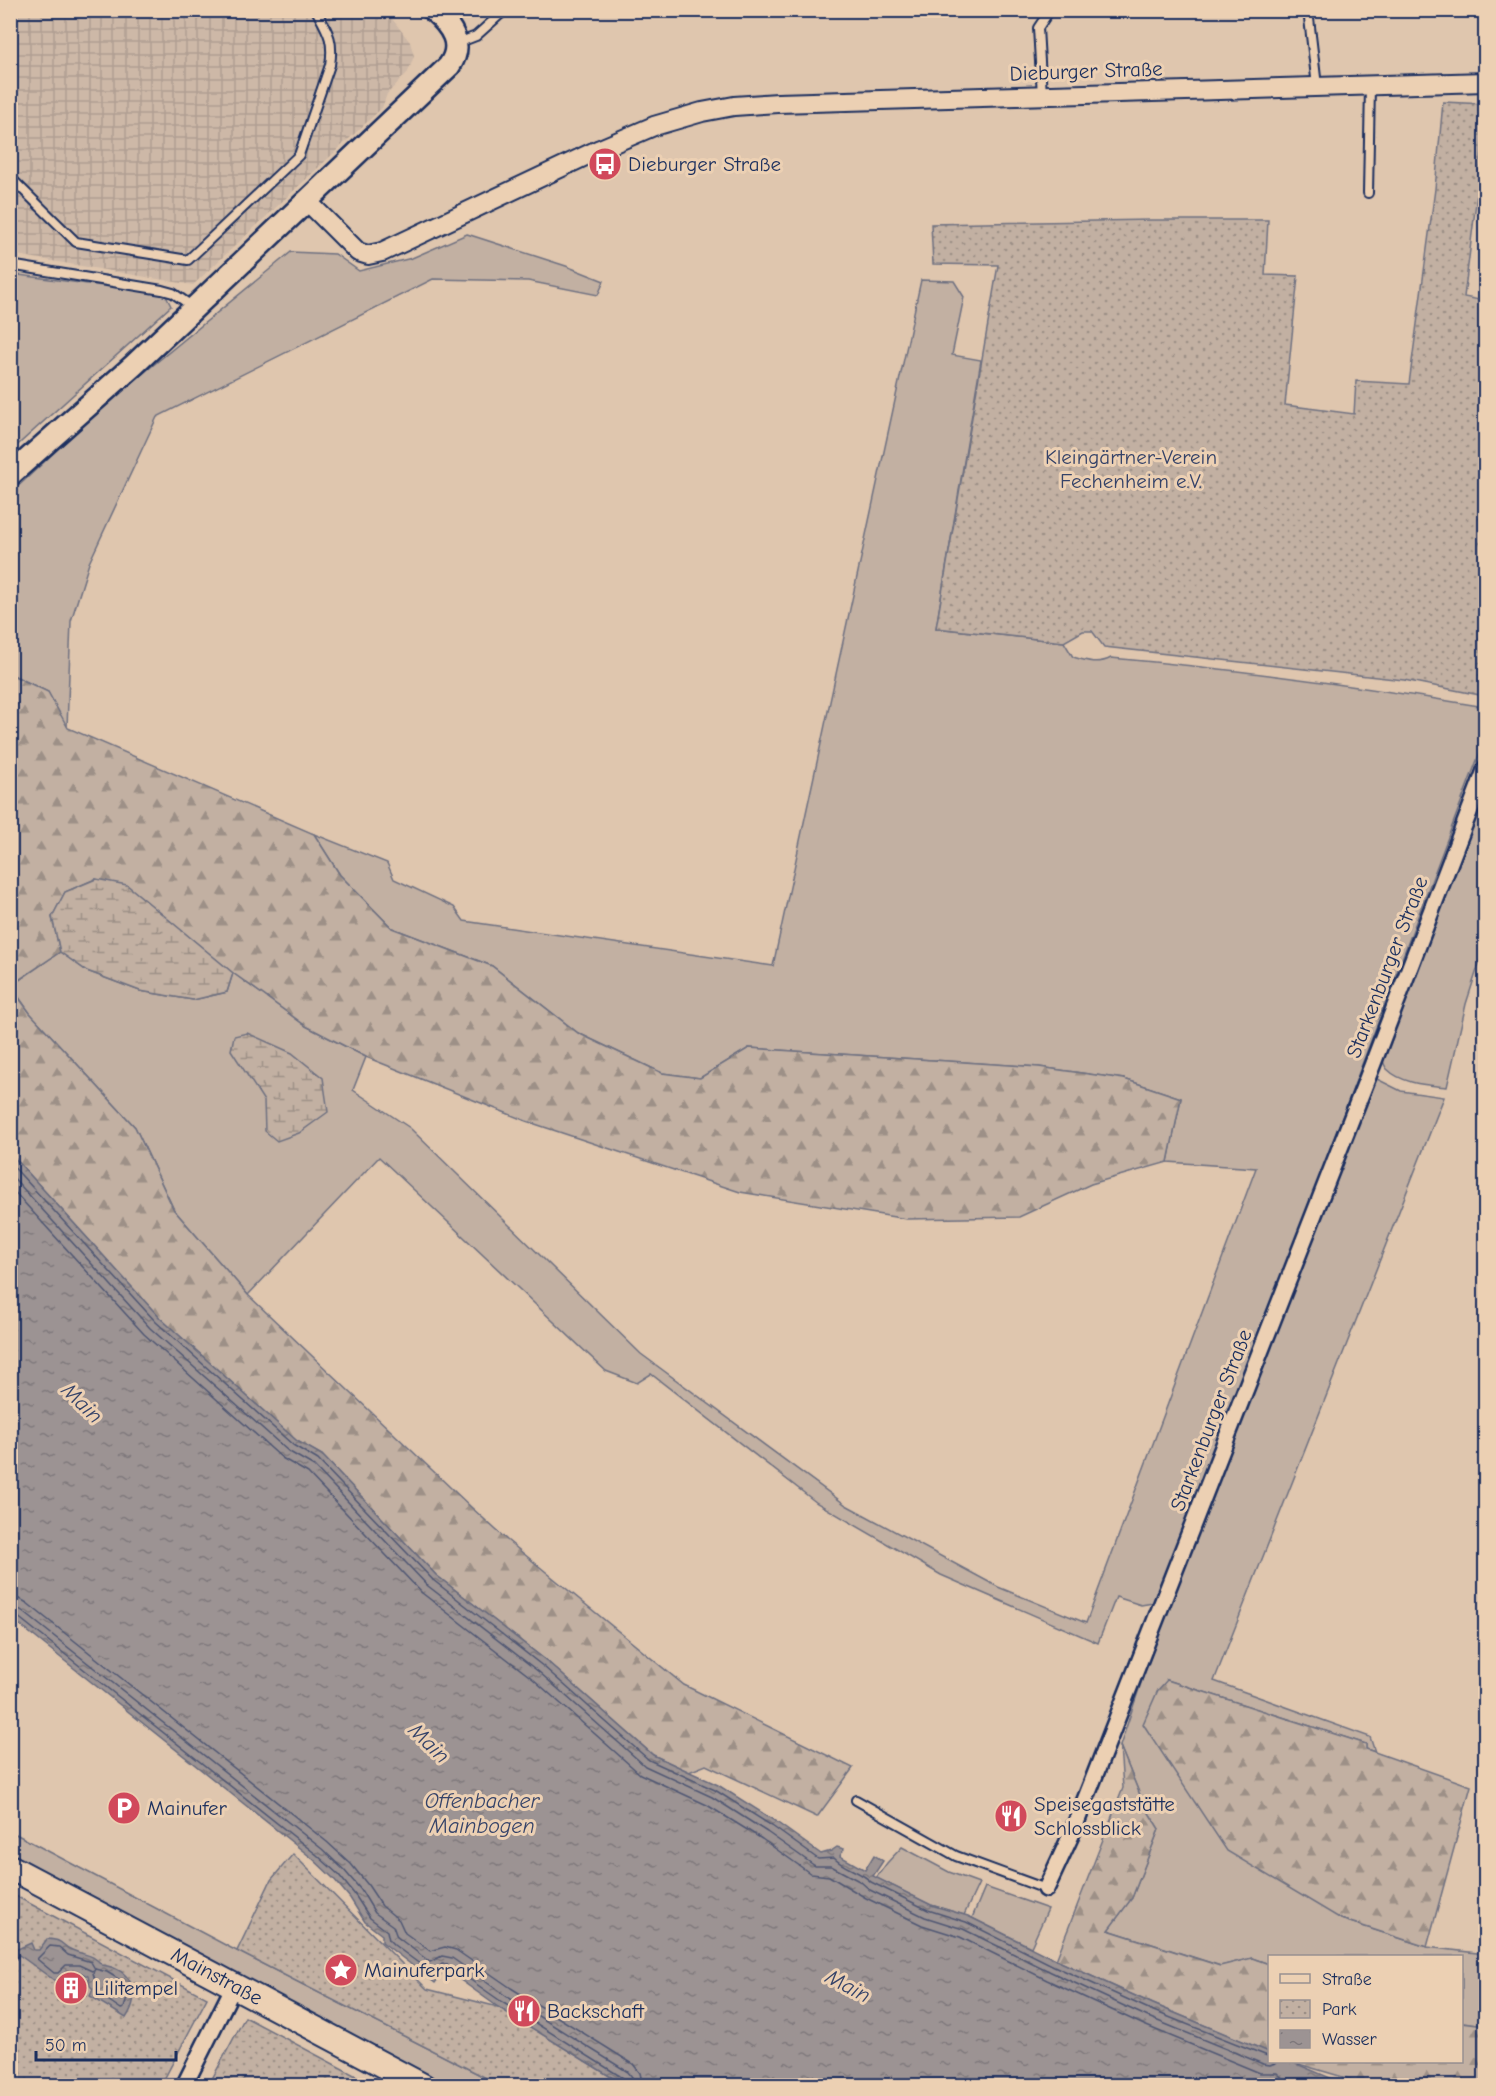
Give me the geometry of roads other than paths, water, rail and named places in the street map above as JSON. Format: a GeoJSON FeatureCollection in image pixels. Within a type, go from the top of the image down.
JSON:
{"type":"FeatureCollection","features":[{"type":"Feature","properties":{"kind":"main road"},"geometry":{"type":"LineString","coordinates":[[10,475],[134,365],[449,66],[456,55],[457,43],[452,30],[434,10]]}},
{"type":"Feature","properties":{"kind":"main road","name":"Mainstraße"},"geometry":{"type":"LineString","coordinates":[[10,1867],[423,2085]]}},
{"type":"Feature","properties":{"kind":"street","name":"Dieburger Straße"},"geometry":{"type":"LineString","coordinates":[[308,202],[353,248],[368,255],[382,252],[622,139],[654,126],[702,112],[734,106],[1485,82]]}},
{"type":"Feature","properties":{"kind":"street","name":"Starkenburger Straße"},"geometry":{"type":"LineString","coordinates":[[1046,1889],[1072,1833],[1104,1752],[1368,1077],[1485,768]]}},
{"type":"Feature","properties":{"kind":"street"},"geometry":{"type":"LineString","coordinates":[[184,2085],[234,1986]]}},
{"type":"Feature","properties":{"kind":"lane"},"geometry":{"type":"LineString","coordinates":[[10,177],[76,242],[188,260],[299,155],[330,64],[332,50],[329,34],[316,10]]}},
{"type":"Feature","properties":{"kind":"lane"},"geometry":{"type":"LineString","coordinates":[[457,43],[476,36],[505,10]]}},
{"type":"Feature","properties":{"kind":"lane"},"geometry":{"type":"LineString","coordinates":[[1042,95],[1038,28],[1050,10]]}},
{"type":"Feature","properties":{"kind":"lane"},"geometry":{"type":"LineString","coordinates":[[1308,10],[1317,87]]}},
{"type":"Feature","properties":{"kind":"lane"},"geometry":{"type":"LineString","coordinates":[[1368,194],[1370,85]]}},
{"type":"Feature","properties":{"kind":"lane"},"geometry":{"type":"LineString","coordinates":[[10,265],[162,290],[172,293],[194,308]]}},
{"type":"Feature","properties":{"kind":"lane","name":"Starkenburger Straße"},"geometry":{"type":"LineString","coordinates":[[856,1800],[956,1856],[1046,1889]]}},
{"type":"Feature","properties":{"kind":"water","name":"Offenbacher Mainbogen"},"geometry":{"type":"Polygon","coordinates":[[[11,1154],[160,1318],[297,1441],[322,1455],[436,1575],[548,1662],[653,1755],[718,1785],[775,1821],[821,1854],[837,1847],[844,1849],[840,1856],[865,1870],[874,1855],[883,1861],[873,1876],[931,1905],[968,1916],[1056,1960],[1153,2004],[1268,2052],[1268,2063],[1294,2063],[1347,2085],[624,2085],[498,2007],[445,1969],[435,1983],[382,1942],[382,1935],[365,1922],[350,1898],[313,1859],[11,1618],[11,1154]]]}},
{"type":"Feature","properties":{"kind":"water"},"geometry":{"type":"Polygon","coordinates":[[[47,1939],[57,1940],[68,1948],[92,1957],[102,1965],[112,1967],[127,1977],[131,1984],[133,2000],[126,2018],[90,1996],[93,1989],[88,1976],[77,1971],[70,1973],[67,1971],[58,1983],[19,1955],[13,1963],[11,1961],[11,1952],[31,1943],[34,1950],[39,1950],[47,1939]]]}},
{"type":"Feature","properties":{"kind":"place","name":"Dieburger Straße"},"geometry":{"type":"Point","coordinates":[605,164]}},
{"type":"Feature","properties":{"kind":"place","name":"Mainufer"},"geometry":{"type":"Point","coordinates":[124,1808]}},
{"type":"Feature","properties":{"kind":"place","name":"Speisegaststätte Schlossblick"},"geometry":{"type":"Point","coordinates":[1011,1816]}},
{"type":"Feature","properties":{"kind":"place","name":"Mainuferpark"},"geometry":{"type":"Point","coordinates":[341,1970]}},
{"type":"Feature","properties":{"kind":"place","name":"Lilitempel"},"geometry":{"type":"Point","coordinates":[71,1988]}},
{"type":"Feature","properties":{"kind":"place","name":"Backschaft"},"geometry":{"type":"Point","coordinates":[524,2011]}},
{"type":"Feature","properties":{"kind":"park label","name":"Kleingärtner-Verein Fechenheim e.V."},"geometry":{"type":"Point","coordinates":[1131,469]}},
{"type":"Feature","properties":{"kind":"water label","name":"Main"},"geometry":{"type":"Point","coordinates":[82,1403]}},
{"type":"Feature","properties":{"kind":"water label","name":"Main"},"geometry":{"type":"Point","coordinates":[429,1743]}},
{"type":"Feature","properties":{"kind":"water label","name":"Main"},"geometry":{"type":"Point","coordinates":[848,1986]}}]}
